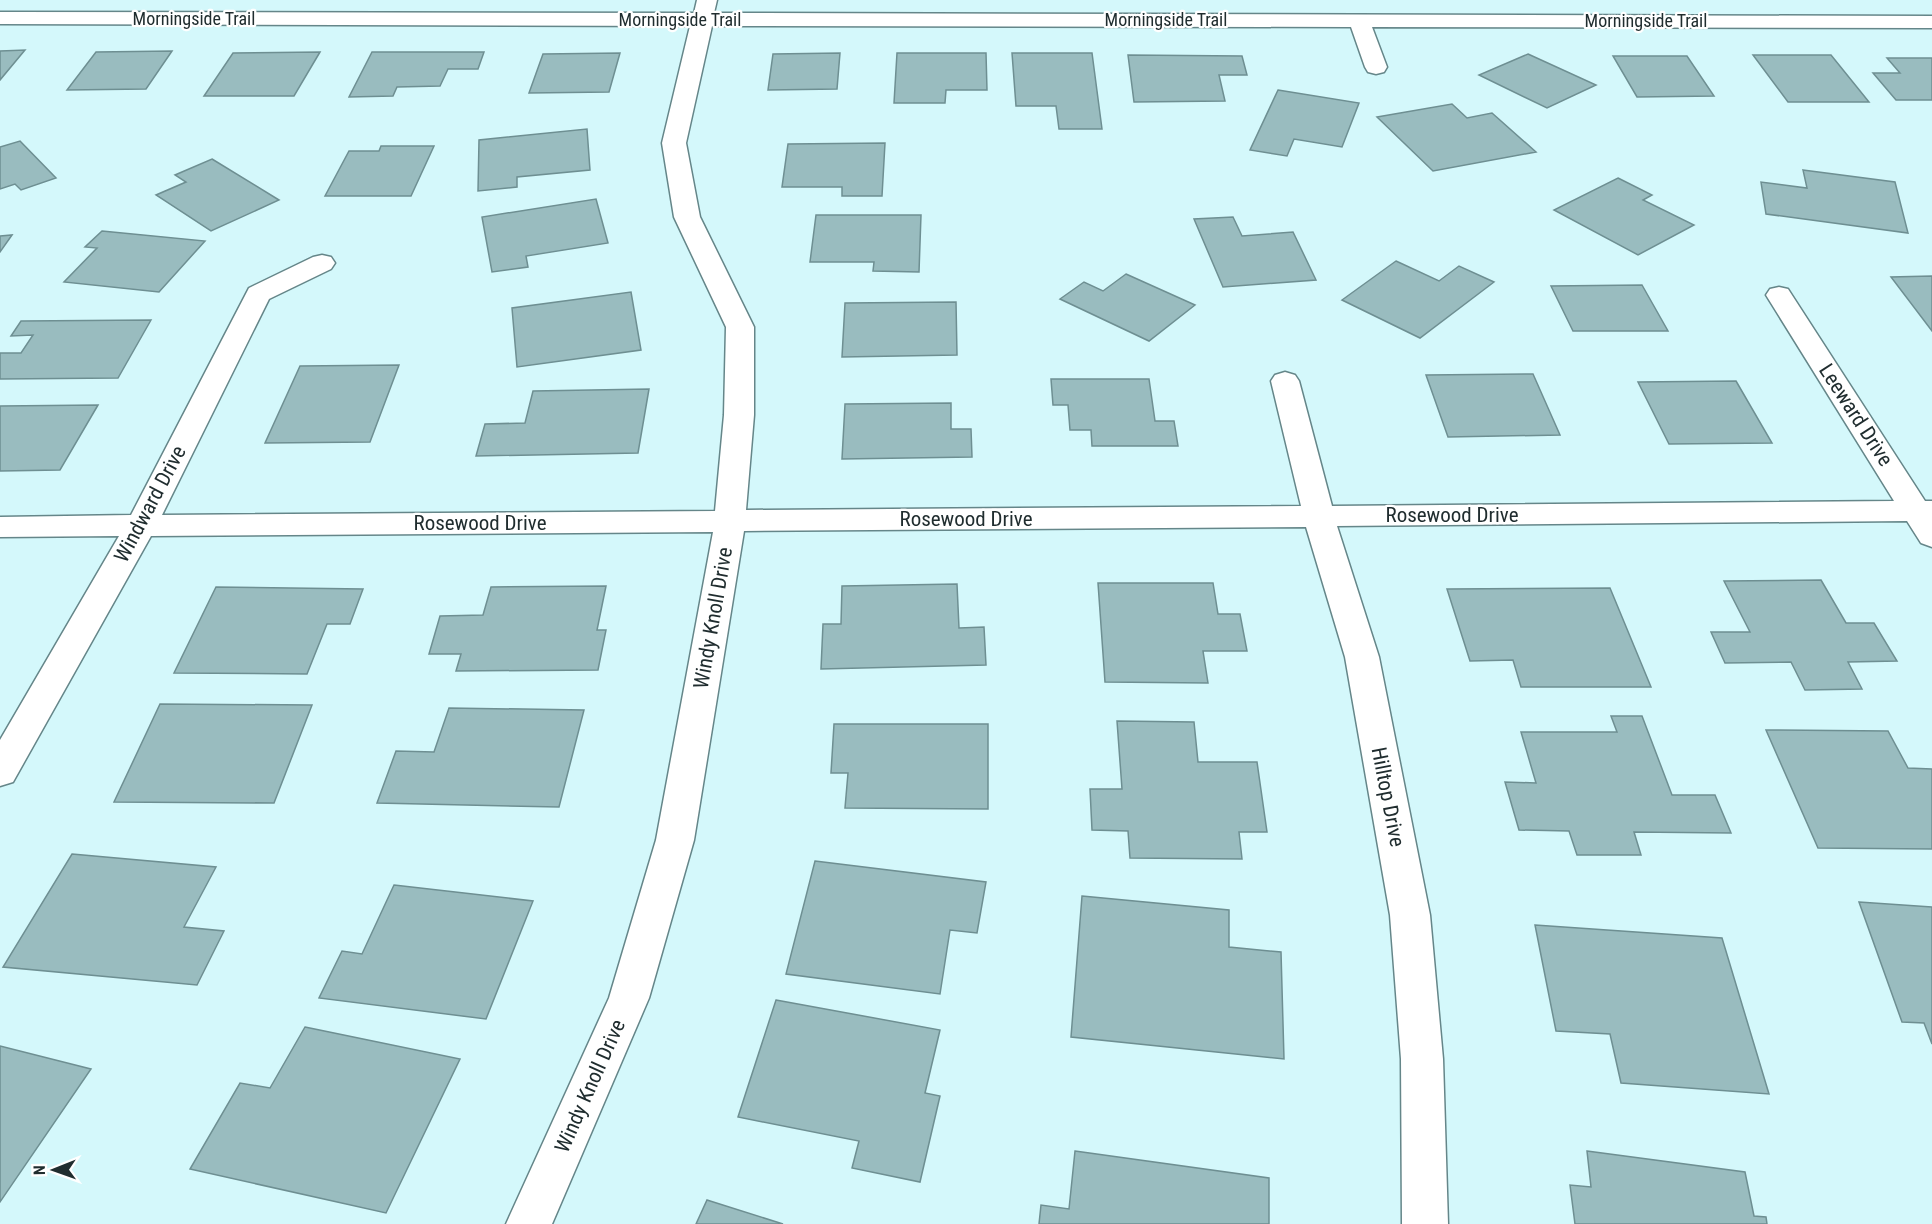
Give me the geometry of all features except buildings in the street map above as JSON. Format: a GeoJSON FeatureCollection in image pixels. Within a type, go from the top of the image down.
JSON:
{"type":"FeatureCollection","features":[{"type":"Feature","properties":{"kind":"street"},"geometry":{"type":"LineString","coordinates":[[1744,0],[1760,21]]}},
{"type":"Feature","properties":{"kind":"street","name":"Morningside Trail"},"geometry":{"type":"LineString","coordinates":[[0,18],[705,10],[1359,21],[1932,22]]}},
{"type":"Feature","properties":{"kind":"street","name":"Windy Knoll Drive"},"geometry":{"type":"LineString","coordinates":[[529,1224],[629,998],[675,840],[730,521],[738,415],[740,327],[687,218],[674,143],[705,10]]}},
{"type":"Feature","properties":{"kind":"street"},"geometry":{"type":"LineString","coordinates":[[1359,21],[1376,68]]}},
{"type":"Feature","properties":{"kind":"street","name":"Windward Drive"},"geometry":{"type":"LineString","coordinates":[[0,772],[141,526],[258,294],[322,263]]}},
{"type":"Feature","properties":{"kind":"street","name":"Leeward Drive"},"geometry":{"type":"LineString","coordinates":[[1779,295],[1927,520]]}},
{"type":"Feature","properties":{"kind":"street","name":"Hilltop Drive"},"geometry":{"type":"LineString","coordinates":[[1285,381],[1319,516],[1362,657],[1410,915],[1422,1059],[1425,1224]]}},
{"type":"Feature","properties":{"kind":"street","name":"Rosewood Drive"},"geometry":{"type":"LineString","coordinates":[[0,527],[1319,516],[1927,520]]}}]}
